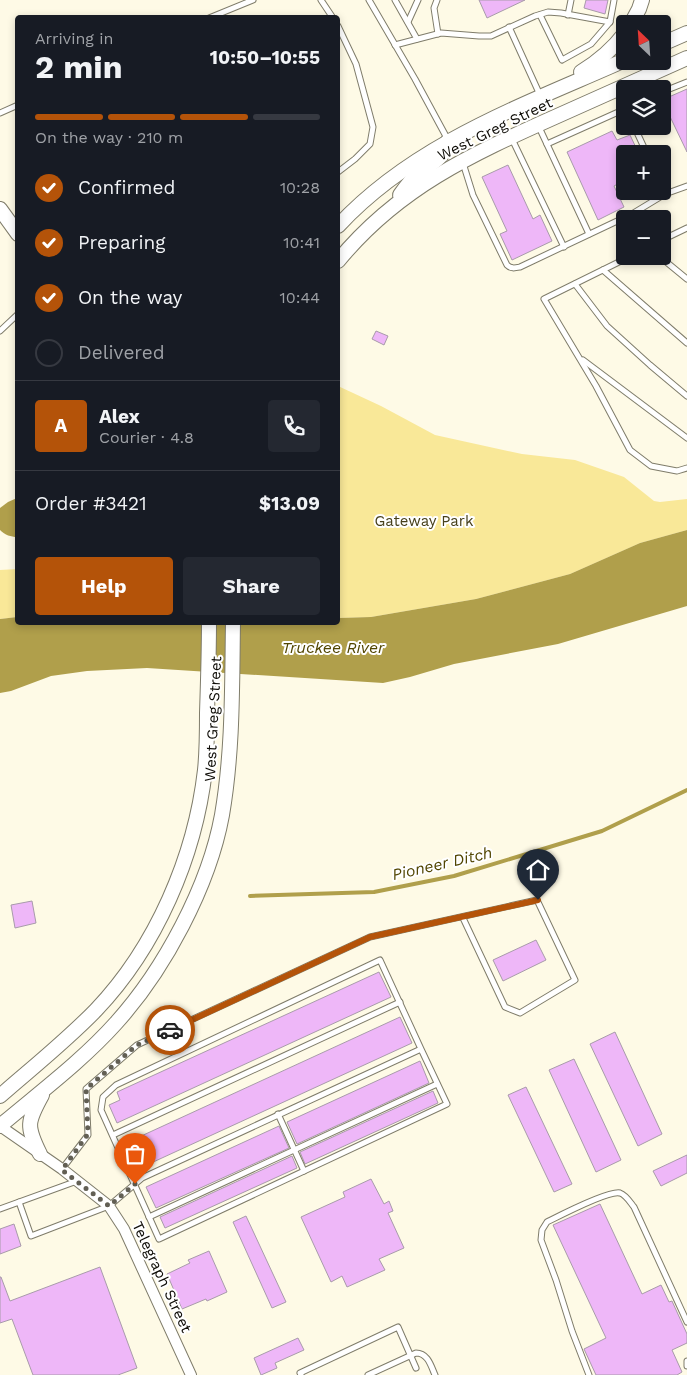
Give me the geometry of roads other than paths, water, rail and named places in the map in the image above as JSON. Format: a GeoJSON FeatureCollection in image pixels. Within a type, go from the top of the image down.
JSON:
{"type":"FeatureCollection","features":[{"type":"Feature","properties":{"kind":"main road"},"geometry":{"type":"LineString","coordinates":[[636,15],[642,0]]}},
{"type":"Feature","properties":{"kind":"main road"},"geometry":{"type":"LineString","coordinates":[[671,40],[687,33]]}},
{"type":"Feature","properties":{"kind":"main road"},"geometry":{"type":"LineString","coordinates":[[541,98],[601,60],[616,45]]}},
{"type":"Feature","properties":{"kind":"main road","name":"West Greg Street"},"geometry":{"type":"LineString","coordinates":[[340,259],[364,232],[384,214],[431,179],[463,160],[538,124],[687,58]]}},
{"type":"Feature","properties":{"kind":"main road","name":"West Greg Street"},"geometry":{"type":"LineString","coordinates":[[340,224],[377,188],[414,161],[448,141],[616,64]]}},
{"type":"Feature","properties":{"kind":"main road"},"geometry":{"type":"LineString","coordinates":[[384,214],[416,175],[445,152],[448,141]]}},
{"type":"Feature","properties":{"kind":"main road"},"geometry":{"type":"LineString","coordinates":[[0,209],[15,230]]}},
{"type":"Feature","properties":{"kind":"main road","name":"West Greg Street"},"geometry":{"type":"LineString","coordinates":[[0,1096],[76,1030],[97,1009],[130,967],[160,918],[182,867],[197,816],[206,768],[209,625]]}},
{"type":"Feature","properties":{"kind":"main road","name":"West Greg Street"},"geometry":{"type":"LineString","coordinates":[[0,1126],[100,1040],[148,983],[181,928],[214,848],[222,818],[230,754],[233,625]]}},
{"type":"Feature","properties":{"kind":"main road"},"geometry":{"type":"LineString","coordinates":[[40,1154],[31,1136],[29,1123],[48,1086]]}},
{"type":"Feature","properties":{"kind":"street","name":"Telegraph Street"},"geometry":{"type":"LineString","coordinates":[[0,1126],[109,1206],[124,1229],[191,1375]]}},
{"type":"Feature","properties":{"kind":"lane"},"geometry":{"type":"LineString","coordinates":[[216,15],[253,0]]}},
{"type":"Feature","properties":{"kind":"lane"},"geometry":{"type":"LineString","coordinates":[[321,0],[331,15]]}},
{"type":"Feature","properties":{"kind":"lane"},"geometry":{"type":"LineString","coordinates":[[369,0],[448,141]]}},
{"type":"Feature","properties":{"kind":"lane"},"geometry":{"type":"LineString","coordinates":[[395,0],[417,39]]}},
{"type":"Feature","properties":{"kind":"lane"},"geometry":{"type":"LineString","coordinates":[[408,22],[418,0]]}},
{"type":"Feature","properties":{"kind":"lane"},"geometry":{"type":"LineString","coordinates":[[437,0],[434,8],[438,34]]}},
{"type":"Feature","properties":{"kind":"lane"},"geometry":{"type":"LineString","coordinates":[[568,15],[572,0]]}},
{"type":"Feature","properties":{"kind":"lane"},"geometry":{"type":"LineString","coordinates":[[540,15],[562,60],[591,44],[610,22],[614,0]]}},
{"type":"Feature","properties":{"kind":"lane"},"geometry":{"type":"LineString","coordinates":[[395,45],[438,34],[491,36],[548,12],[610,22]]}},
{"type":"Feature","properties":{"kind":"lane"},"geometry":{"type":"LineString","coordinates":[[510,28],[541,98]]}},
{"type":"Feature","properties":{"kind":"lane"},"geometry":{"type":"LineString","coordinates":[[340,30],[356,64],[373,127],[370,144],[340,170]]}},
{"type":"Feature","properties":{"kind":"lane"},"geometry":{"type":"LineString","coordinates":[[671,88],[687,82]]}},
{"type":"Feature","properties":{"kind":"lane"},"geometry":{"type":"LineString","coordinates":[[0,113],[15,106]]}},
{"type":"Feature","properties":{"kind":"lane"},"geometry":{"type":"LineString","coordinates":[[547,144],[616,113]]}},
{"type":"Feature","properties":{"kind":"lane"},"geometry":{"type":"LineString","coordinates":[[538,124],[589,234]]}},
{"type":"Feature","properties":{"kind":"lane"},"geometry":{"type":"LineString","coordinates":[[511,137],[564,246]]}},
{"type":"Feature","properties":{"kind":"lane"},"geometry":{"type":"LineString","coordinates":[[463,160],[473,195],[510,267],[520,267],[632,214],[655,200]]}},
{"type":"Feature","properties":{"kind":"lane"},"geometry":{"type":"LineString","coordinates":[[671,192],[687,186]]}},
{"type":"Feature","properties":{"kind":"lane"},"geometry":{"type":"LineString","coordinates":[[671,236],[686,230]]}},
{"type":"Feature","properties":{"kind":"lane"},"geometry":{"type":"LineString","coordinates":[[616,264],[544,299],[580,358],[630,450],[652,466],[678,471],[687,468]]}},
{"type":"Feature","properties":{"kind":"lane"},"geometry":{"type":"LineString","coordinates":[[670,265],[687,279]]}},
{"type":"Feature","properties":{"kind":"lane"},"geometry":{"type":"LineString","coordinates":[[603,270],[687,343]]}},
{"type":"Feature","properties":{"kind":"lane"},"geometry":{"type":"LineString","coordinates":[[575,284],[607,326],[687,396]]}},
{"type":"Feature","properties":{"kind":"lane"},"geometry":{"type":"LineString","coordinates":[[0,331],[15,317]]}},
{"type":"Feature","properties":{"kind":"lane"},"geometry":{"type":"LineString","coordinates":[[580,358],[687,438]]}},
{"type":"Feature","properties":{"kind":"lane"},"geometry":{"type":"LineString","coordinates":[[62,1170],[88,1134],[86,1089],[137,1045],[370,937],[538,900],[575,980],[520,1014],[504,1007],[463,918]]}},
{"type":"Feature","properties":{"kind":"lane"},"geometry":{"type":"LineString","coordinates":[[380,960],[421,1049],[446,1104],[159,1239],[101,1110],[102,1097],[116,1085],[380,960]]}},
{"type":"Feature","properties":{"kind":"lane"},"geometry":{"type":"LineString","coordinates":[[113,1135],[400,1002]]}},
{"type":"Feature","properties":{"kind":"lane"},"geometry":{"type":"LineString","coordinates":[[18,1202],[32,1236],[109,1206],[142,1178],[421,1049]]}},
{"type":"Feature","properties":{"kind":"lane"},"geometry":{"type":"LineString","coordinates":[[149,1217],[437,1084]]}},
{"type":"Feature","properties":{"kind":"lane"},"geometry":{"type":"LineString","coordinates":[[278,1114],[304,1171]]}},
{"type":"Feature","properties":{"kind":"lane"},"geometry":{"type":"LineString","coordinates":[[0,1209],[77,1181]]}},
{"type":"Feature","properties":{"kind":"lane"},"geometry":{"type":"LineString","coordinates":[[589,1375],[541,1240],[542,1230],[546,1222],[608,1194],[620,1193],[634,1207],[687,1322]]}},
{"type":"Feature","properties":{"kind":"lane"},"geometry":{"type":"LineString","coordinates":[[301,1375],[300,1373],[398,1327],[416,1368]]}},
{"type":"Feature","properties":{"kind":"lane"},"geometry":{"type":"LineString","coordinates":[[368,1375],[422,1353],[427,1357],[435,1375]]}},
{"type":"Feature","properties":{"kind":"lane"},"geometry":{"type":"LineString","coordinates":[[687,1361],[687,1366]]}},
{"type":"Feature","properties":{"kind":"water"},"geometry":{"type":"Polygon","coordinates":[[[15,499],[15,537],[0,530],[0,508],[15,499]]]}},
{"type":"Feature","properties":{"kind":"water","name":"Truckee River"},"geometry":{"type":"Polygon","coordinates":[[[687,530],[687,606],[558,644],[454,664],[383,683],[147,668],[87,671],[51,676],[11,691],[0,693],[0,619],[15,617],[15,625],[340,625],[340,618],[371,617],[476,599],[570,574],[640,543],[687,530]]]}},
{"type":"Feature","properties":{"kind":"waterway","name":"Pioneer Ditch"},"geometry":{"type":"LineString","coordinates":[[250,896],[374,892],[454,876],[602,831],[687,790]]}},
{"type":"Feature","properties":{"kind":"park label","name":"Gateway Park"},"geometry":{"type":"Point","coordinates":[424,521]}}]}
